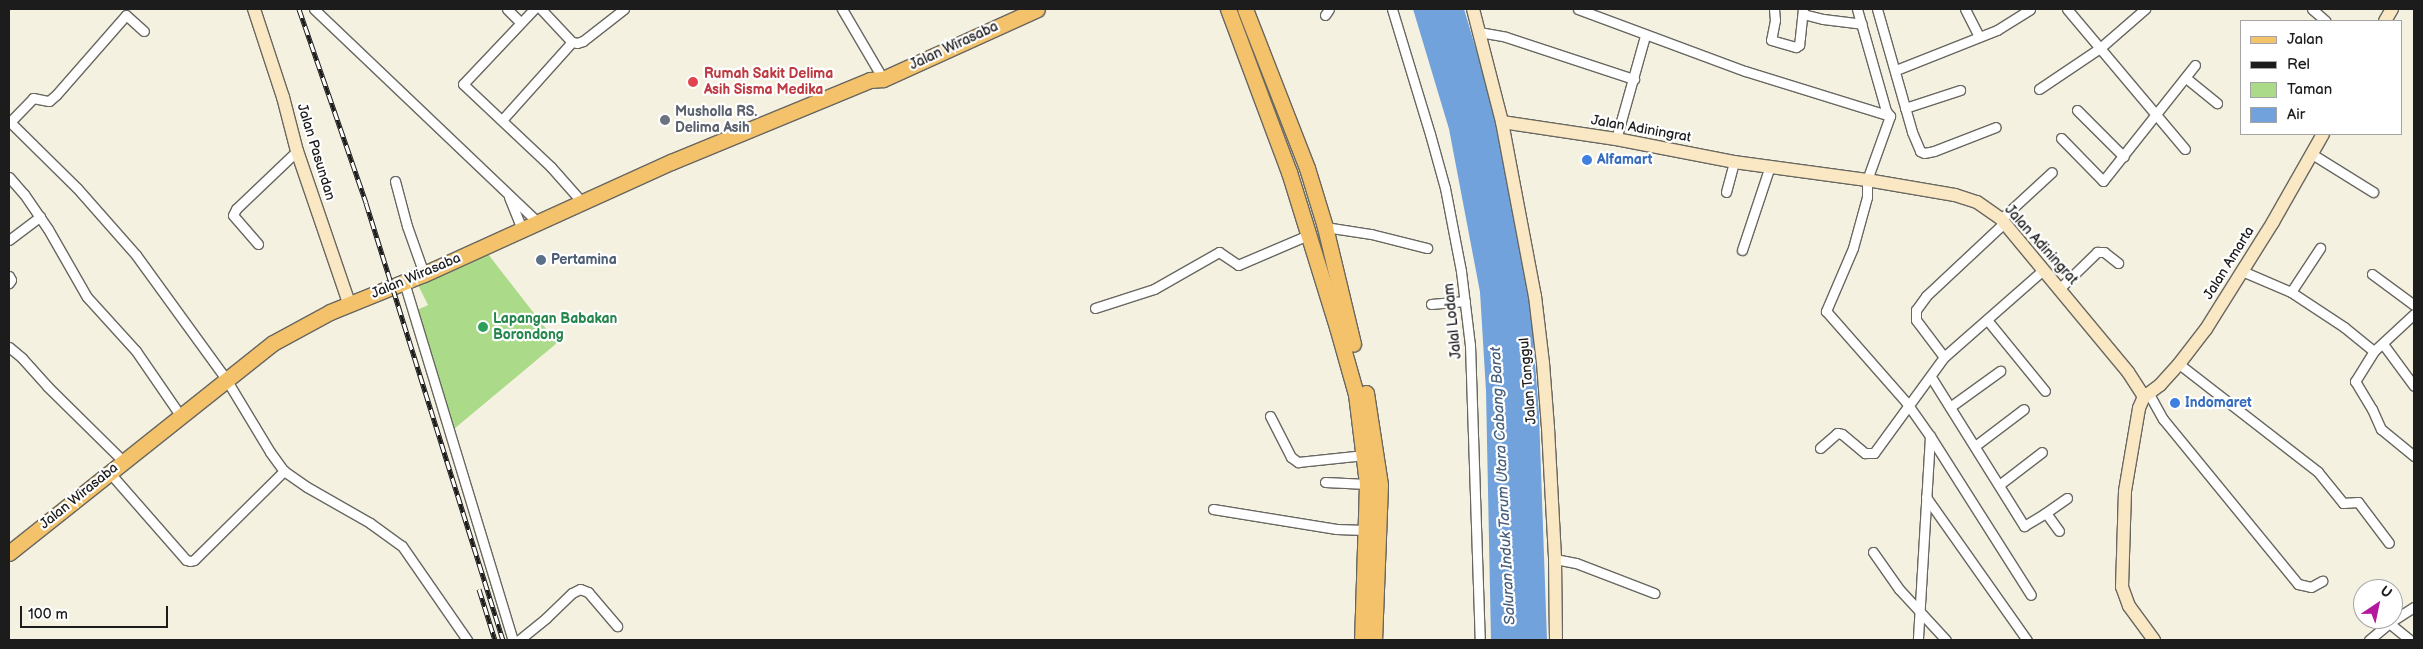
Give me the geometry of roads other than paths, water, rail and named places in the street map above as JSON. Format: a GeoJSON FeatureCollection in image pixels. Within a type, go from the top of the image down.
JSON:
{"type":"FeatureCollection","features":[{"type":"Feature","properties":{"kind":"main road","name":"Jalan Wirasaba"},"geometry":{"type":"LineString","coordinates":[[877,76],[1012,9]]}},
{"type":"Feature","properties":{"kind":"main road","name":"Jalan Wirasaba"},"geometry":{"type":"LineString","coordinates":[[9,553],[180,415],[273,343],[349,303],[424,274],[522,230],[537,221],[583,203],[680,158],[1037,9]]}},
{"type":"Feature","properties":{"kind":"main road"},"geometry":{"type":"LineString","coordinates":[[1228,9],[1289,172],[1356,394],[1365,455],[1367,484],[1362,640]]}},
{"type":"Feature","properties":{"kind":"main road"},"geometry":{"type":"LineString","coordinates":[[1245,9],[1307,168],[1324,227],[1365,390],[1380,485],[1374,640]]}},
{"type":"Feature","properties":{"kind":"street","name":"Jalan Pasundan"},"geometry":{"type":"LineString","coordinates":[[254,9],[283,97],[297,151],[349,303]]}},
{"type":"Feature","properties":{"kind":"street"},"geometry":{"type":"LineString","coordinates":[[314,9],[537,221]]}},
{"type":"Feature","properties":{"kind":"street"},"geometry":{"type":"LineString","coordinates":[[507,9],[520,22]]}},
{"type":"Feature","properties":{"kind":"street"},"geometry":{"type":"LineString","coordinates":[[534,9],[464,84],[551,167],[583,203]]}},
{"type":"Feature","properties":{"kind":"street"},"geometry":{"type":"LineString","coordinates":[[541,9],[572,42],[577,43],[583,41],[624,9]]}},
{"type":"Feature","properties":{"kind":"street"},"geometry":{"type":"LineString","coordinates":[[842,9],[877,76]]}},
{"type":"Feature","properties":{"kind":"street","name":"Jalal Lodam"},"geometry":{"type":"LineString","coordinates":[[1392,9],[1445,188],[1465,301],[1470,345],[1474,430],[1480,640]]}},
{"type":"Feature","properties":{"kind":"street","name":"Jalan Tanggul"},"geometry":{"type":"LineString","coordinates":[[1473,9],[1502,122],[1535,296],[1542,353],[1555,560],[1556,640]]}},
{"type":"Feature","properties":{"kind":"street"},"geometry":{"type":"LineString","coordinates":[[1578,9],[1645,36],[1745,71],[1890,116]]}},
{"type":"Feature","properties":{"kind":"street"},"geometry":{"type":"LineString","coordinates":[[1774,9],[1775,20],[1771,40],[1796,48],[1799,45],[1803,11],[1823,19],[1862,24]]}},
{"type":"Feature","properties":{"kind":"street"},"geometry":{"type":"LineString","coordinates":[[1857,9],[1886,111],[1890,116]]}},
{"type":"Feature","properties":{"kind":"street"},"geometry":{"type":"LineString","coordinates":[[1876,9],[1896,70],[1917,147],[1924,153],[1934,152],[1996,126]]}},
{"type":"Feature","properties":{"kind":"street"},"geometry":{"type":"LineString","coordinates":[[1965,9],[1979,37]]}},
{"type":"Feature","properties":{"kind":"street"},"geometry":{"type":"LineString","coordinates":[[1896,70],[1979,37],[2030,9]]}},
{"type":"Feature","properties":{"kind":"street"},"geometry":{"type":"LineString","coordinates":[[2067,9],[2185,149]]}},
{"type":"Feature","properties":{"kind":"street"},"geometry":{"type":"LineString","coordinates":[[2039,89],[2100,48],[2145,9]]}},
{"type":"Feature","properties":{"kind":"street"},"geometry":{"type":"LineString","coordinates":[[2312,9],[2325,20]]}},
{"type":"Feature","properties":{"kind":"street"},"geometry":{"type":"LineString","coordinates":[[2386,20],[2392,9]]}},
{"type":"Feature","properties":{"kind":"street"},"geometry":{"type":"LineString","coordinates":[[144,31],[122,12],[56,95],[48,101],[33,98],[9,122],[77,188],[136,255],[226,379],[270,452],[284,471],[307,487],[370,523],[402,546],[467,640]]}},
{"type":"Feature","properties":{"kind":"street"},"geometry":{"type":"LineString","coordinates":[[1479,32],[1506,37],[1634,79]]}},
{"type":"Feature","properties":{"kind":"street"},"geometry":{"type":"LineString","coordinates":[[1616,139],[1645,36]]}},
{"type":"Feature","properties":{"kind":"street"},"geometry":{"type":"LineString","coordinates":[[502,120],[572,42]]}},
{"type":"Feature","properties":{"kind":"street"},"geometry":{"type":"LineString","coordinates":[[2061,138],[2101,181],[2124,156],[2195,65]]}},
{"type":"Feature","properties":{"kind":"street"},"geometry":{"type":"LineString","coordinates":[[2186,78],[2217,103]]}},
{"type":"Feature","properties":{"kind":"street"},"geometry":{"type":"LineString","coordinates":[[1905,108],[1960,90]]}},
{"type":"Feature","properties":{"kind":"street"},"geometry":{"type":"LineString","coordinates":[[2077,110],[2124,156]]}},
{"type":"Feature","properties":{"kind":"street"},"geometry":{"type":"LineString","coordinates":[[1890,116],[1867,180],[1867,197],[1853,248],[1826,311],[1910,406],[2031,595]]}},
{"type":"Feature","properties":{"kind":"street","name":"Jalan Adiningrat"},"geometry":{"type":"LineString","coordinates":[[1502,122],[1616,139],[1734,162],[1867,180],[1969,198],[2003,221],[2147,395]]}},
{"type":"Feature","properties":{"kind":"street","name":"Jalan Amarta"},"geometry":{"type":"LineString","coordinates":[[2147,395],[2179,364],[2206,329],[2290,194],[2322,135]]}},
{"type":"Feature","properties":{"kind":"street"},"geometry":{"type":"LineString","coordinates":[[258,244],[233,215],[236,209],[297,151]]}},
{"type":"Feature","properties":{"kind":"street"},"geometry":{"type":"LineString","coordinates":[[2312,154],[2374,192]]}},
{"type":"Feature","properties":{"kind":"street"},"geometry":{"type":"LineString","coordinates":[[1726,192],[1734,162]]}},
{"type":"Feature","properties":{"kind":"street"},"geometry":{"type":"LineString","coordinates":[[1742,250],[1770,166]]}},
{"type":"Feature","properties":{"kind":"street"},"geometry":{"type":"LineString","coordinates":[[1944,357],[1916,320],[1916,310],[1926,296],[2052,172]]}},
{"type":"Feature","properties":{"kind":"street"},"geometry":{"type":"LineString","coordinates":[[9,177],[40,217],[87,297],[136,351],[180,415]]}},
{"type":"Feature","properties":{"kind":"street"},"geometry":{"type":"LineString","coordinates":[[395,181],[407,226],[424,274]]}},
{"type":"Feature","properties":{"kind":"street"},"geometry":{"type":"LineString","coordinates":[[508,194],[522,230]]}},
{"type":"Feature","properties":{"kind":"street"},"geometry":{"type":"LineString","coordinates":[[9,240],[40,217]]}},
{"type":"Feature","properties":{"kind":"street"},"geometry":{"type":"LineString","coordinates":[[1324,227],[1372,234],[1427,248]]}},
{"type":"Feature","properties":{"kind":"street"},"geometry":{"type":"LineString","coordinates":[[1094,308],[1154,289],[1219,252],[1238,265],[1308,234]]}},
{"type":"Feature","properties":{"kind":"street"},"geometry":{"type":"LineString","coordinates":[[2291,292],[2320,248]]}},
{"type":"Feature","properties":{"kind":"street"},"geometry":{"type":"LineString","coordinates":[[2060,288],[2097,252],[2104,252],[2118,263]]}},
{"type":"Feature","properties":{"kind":"street"},"geometry":{"type":"LineString","coordinates":[[1820,448],[1837,433],[1842,434],[1865,453],[1872,454],[1910,406],[1944,357],[2043,270]]}},
{"type":"Feature","properties":{"kind":"street"},"geometry":{"type":"LineString","coordinates":[[2242,271],[2291,292],[2344,326],[2374,351]]}},
{"type":"Feature","properties":{"kind":"street"},"geometry":{"type":"LineString","coordinates":[[2372,274],[2414,306]]}},
{"type":"Feature","properties":{"kind":"street"},"geometry":{"type":"LineString","coordinates":[[9,276],[11,280],[9,283]]}},
{"type":"Feature","properties":{"kind":"street"},"geometry":{"type":"LineString","coordinates":[[404,282],[513,640]]}},
{"type":"Feature","properties":{"kind":"street"},"geometry":{"type":"LineString","coordinates":[[1431,304],[1465,301]]}},
{"type":"Feature","properties":{"kind":"street"},"geometry":{"type":"LineString","coordinates":[[2414,314],[2374,351],[2357,375],[2355,381],[2381,429],[2414,456]]}},
{"type":"Feature","properties":{"kind":"street"},"geometry":{"type":"LineString","coordinates":[[1988,320],[2045,390]]}},
{"type":"Feature","properties":{"kind":"street"},"geometry":{"type":"LineString","coordinates":[[2383,344],[2414,386]]}},
{"type":"Feature","properties":{"kind":"street"},"geometry":{"type":"LineString","coordinates":[[9,347],[123,461]]}},
{"type":"Feature","properties":{"kind":"street"},"geometry":{"type":"LineString","coordinates":[[2179,364],[2318,472],[2343,503],[2358,502],[2388,542]]}},
{"type":"Feature","properties":{"kind":"street"},"geometry":{"type":"LineString","coordinates":[[1950,407],[2000,371]]}},
{"type":"Feature","properties":{"kind":"street"},"geometry":{"type":"LineString","coordinates":[[1931,377],[2024,526],[2067,498]]}},
{"type":"Feature","properties":{"kind":"street"},"geometry":{"type":"LineString","coordinates":[[2154,640],[2129,606],[2122,587],[2125,491],[2139,408],[2147,395],[2163,419],[2298,584],[2311,587],[2322,581]]}},
{"type":"Feature","properties":{"kind":"street"},"geometry":{"type":"LineString","coordinates":[[1975,446],[2024,409]]}},
{"type":"Feature","properties":{"kind":"street"},"geometry":{"type":"LineString","coordinates":[[1270,416],[1291,457],[1298,462],[1365,455]]}},
{"type":"Feature","properties":{"kind":"street"},"geometry":{"type":"LineString","coordinates":[[1918,640],[1930,436]]}},
{"type":"Feature","properties":{"kind":"street"},"geometry":{"type":"LineString","coordinates":[[1999,485],[2042,452]]}},
{"type":"Feature","properties":{"kind":"street"},"geometry":{"type":"LineString","coordinates":[[110,472],[186,560],[190,562],[284,471]]}},
{"type":"Feature","properties":{"kind":"street"},"geometry":{"type":"LineString","coordinates":[[1325,482],[1367,484]]}},
{"type":"Feature","properties":{"kind":"street"},"geometry":{"type":"LineString","coordinates":[[1926,496],[2027,640]]}},
{"type":"Feature","properties":{"kind":"street"},"geometry":{"type":"LineString","coordinates":[[1213,509],[1336,529],[1365,530]]}},
{"type":"Feature","properties":{"kind":"street"},"geometry":{"type":"LineString","coordinates":[[2044,514],[2048,515],[2059,531]]}},
{"type":"Feature","properties":{"kind":"street"},"geometry":{"type":"LineString","coordinates":[[1873,552],[1920,614],[1946,640]]}},
{"type":"Feature","properties":{"kind":"street"},"geometry":{"type":"LineString","coordinates":[[1555,560],[1576,562],[1654,593]]}},
{"type":"Feature","properties":{"kind":"street"},"geometry":{"type":"LineString","coordinates":[[519,640],[572,593],[580,589],[588,592],[617,626]]}},
{"type":"Feature","properties":{"kind":"street"},"geometry":{"type":"LineString","coordinates":[[2403,614],[2414,607]]}},
{"type":"Feature","properties":{"kind":"street"},"geometry":{"type":"LineString","coordinates":[[2369,640],[2382,629]]}},
{"type":"Feature","properties":{"kind":"street"},"geometry":{"type":"LineString","coordinates":[[2396,629],[2410,640]]}},
{"type":"Feature","properties":{"kind":"water","name":"Saluran Induk Tarum Utara Cabang Barat"},"geometry":{"type":"Polygon","coordinates":[[[1413,9],[1464,9],[1498,123],[1530,300],[1539,414],[1547,640],[1491,640],[1486,391],[1480,292],[1449,129],[1413,9]]]}},
{"type":"Feature","properties":{"kind":"railway"},"geometry":{"type":"LineString","coordinates":[[299,9],[366,203],[503,640]]}},
{"type":"Feature","properties":{"kind":"railway"},"geometry":{"type":"LineString","coordinates":[[479,589],[495,640]]}},
{"type":"Feature","properties":{"kind":"place","name":"Rumah Sakit Delima Asih Sisma Medika"},"geometry":{"type":"Point","coordinates":[693,82]}},
{"type":"Feature","properties":{"kind":"place","name":"Musholla RS. Delima Asih"},"geometry":{"type":"Point","coordinates":[665,120]}},
{"type":"Feature","properties":{"kind":"place","name":"Alfamart"},"geometry":{"type":"Point","coordinates":[1587,160]}},
{"type":"Feature","properties":{"kind":"place","name":"Pertamina"},"geometry":{"type":"Point","coordinates":[541,260]}},
{"type":"Feature","properties":{"kind":"place","name":"Lapangan Babakan Borondong"},"geometry":{"type":"Point","coordinates":[483,327]}},
{"type":"Feature","properties":{"kind":"place","name":"Indomaret"},"geometry":{"type":"Point","coordinates":[2175,403]}}]}
